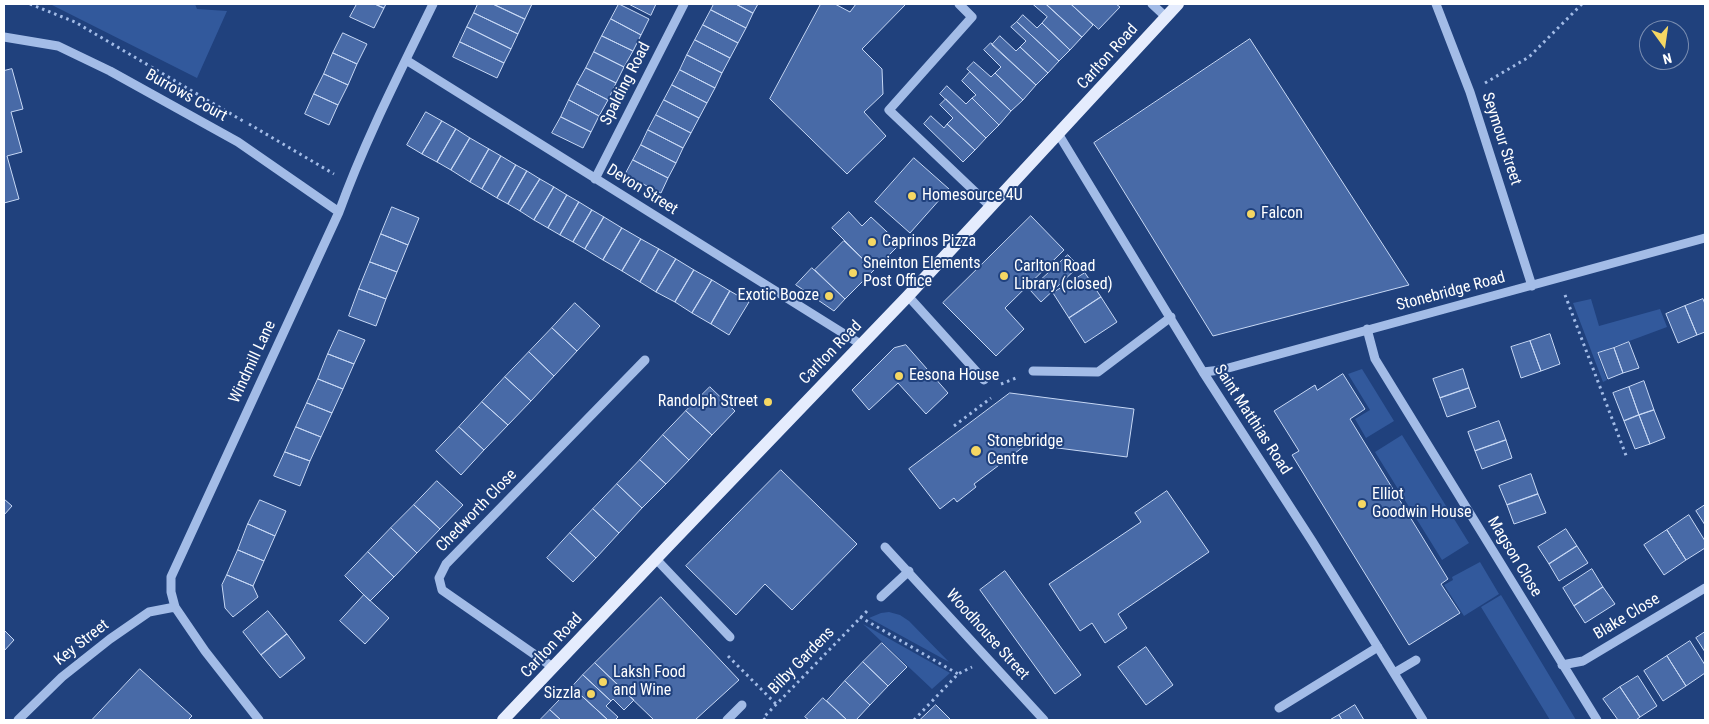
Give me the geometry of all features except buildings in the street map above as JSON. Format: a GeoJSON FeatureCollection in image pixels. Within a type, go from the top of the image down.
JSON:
{"type":"FeatureCollection","features":[{"type":"Feature","properties":{"kind":"main road","name":"Carlton Road"},"geometry":{"type":"LineString","coordinates":[[503,720],[862,345],[1059,135],[1178,4]]}},
{"type":"Feature","properties":{"kind":"street","name":"Windmill Lane"},"geometry":{"type":"LineString","coordinates":[[259,720],[205,651],[175,607],[171,592],[171,577],[340,212],[350,183],[433,4]]}},
{"type":"Feature","properties":{"kind":"street","name":"Spalding Road"},"geometry":{"type":"LineString","coordinates":[[595,178],[684,4]]}},
{"type":"Feature","properties":{"kind":"street"},"geometry":{"type":"LineString","coordinates":[[959,4],[972,17],[889,110],[991,207]]}},
{"type":"Feature","properties":{"kind":"street"},"geometry":{"type":"LineString","coordinates":[[1152,4],[1166,17]]}},
{"type":"Feature","properties":{"kind":"street","name":"Seymour Street"},"geometry":{"type":"LineString","coordinates":[[1436,4],[1470,92],[1532,286]]}},
{"type":"Feature","properties":{"kind":"street","name":"Burrows Court"},"geometry":{"type":"LineString","coordinates":[[4,37],[58,46],[110,71],[238,142],[340,212]]}},
{"type":"Feature","properties":{"kind":"street","name":"Devon Street"},"geometry":{"type":"LineString","coordinates":[[406,60],[862,345]]}},
{"type":"Feature","properties":{"kind":"street","name":"Saint Matthias Road"},"geometry":{"type":"LineString","coordinates":[[1059,135],[1203,372],[1312,541],[1422,720]]}},
{"type":"Feature","properties":{"kind":"street","name":"Stonebridge Road"},"geometry":{"type":"LineString","coordinates":[[1203,372],[1221,370],[1705,238]]}},
{"type":"Feature","properties":{"kind":"street"},"geometry":{"type":"LineString","coordinates":[[908,296],[984,380]]}},
{"type":"Feature","properties":{"kind":"street"},"geometry":{"type":"LineString","coordinates":[[1033,371],[1098,372],[1171,318]]}},
{"type":"Feature","properties":{"kind":"street","name":"Magson Close"},"geometry":{"type":"LineString","coordinates":[[1367,329],[1375,359],[1597,720]]}},
{"type":"Feature","properties":{"kind":"street","name":"Chedworth Close"},"geometry":{"type":"LineString","coordinates":[[554,668],[442,590],[439,578],[446,564],[645,360]]}},
{"type":"Feature","properties":{"kind":"street","name":"Woodhouse Street"},"geometry":{"type":"LineString","coordinates":[[886,547],[1044,720]]}},
{"type":"Feature","properties":{"kind":"street"},"geometry":{"type":"LineString","coordinates":[[656,559],[730,637]]}},
{"type":"Feature","properties":{"kind":"street"},"geometry":{"type":"LineString","coordinates":[[881,597],[909,571]]}},
{"type":"Feature","properties":{"kind":"street","name":"Blake Close"},"geometry":{"type":"LineString","coordinates":[[1562,665],[1583,661],[1705,588]]}},
{"type":"Feature","properties":{"kind":"street","name":"Key Street"},"geometry":{"type":"LineString","coordinates":[[18,720],[62,677],[110,639],[149,612],[175,607]]}},
{"type":"Feature","properties":{"kind":"street"},"geometry":{"type":"LineString","coordinates":[[1279,708],[1378,647]]}},
{"type":"Feature","properties":{"kind":"street"},"geometry":{"type":"LineString","coordinates":[[1394,673],[1416,660]]}},
{"type":"Feature","properties":{"kind":"street"},"geometry":{"type":"LineString","coordinates":[[727,720],[742,705]]}},
{"type":"Feature","properties":{"kind":"path"},"geometry":{"type":"LineString","coordinates":[[30,4],[75,22],[350,183]]}},
{"type":"Feature","properties":{"kind":"path"},"geometry":{"type":"LineString","coordinates":[[1470,92],[1530,57],[1582,4]]}},
{"type":"Feature","properties":{"kind":"path"},"geometry":{"type":"LineString","coordinates":[[1559,278],[1627,458]]}},
{"type":"Feature","properties":{"kind":"path"},"geometry":{"type":"LineString","coordinates":[[992,387],[1033,371]]}},
{"type":"Feature","properties":{"kind":"path"},"geometry":{"type":"LineString","coordinates":[[954,426],[993,396],[992,387],[984,380]]}},
{"type":"Feature","properties":{"kind":"path","name":"Bilby Gardens"},"geometry":{"type":"LineString","coordinates":[[765,720],[763,718],[881,597]]}},
{"type":"Feature","properties":{"kind":"path"},"geometry":{"type":"LineString","coordinates":[[860,617],[958,674]]}},
{"type":"Feature","properties":{"kind":"path"},"geometry":{"type":"LineString","coordinates":[[730,637],[719,647],[777,705]]}},
{"type":"Feature","properties":{"kind":"path"},"geometry":{"type":"LineString","coordinates":[[914,720],[958,674],[976,665]]}},
{"type":"Feature","properties":{"kind":"shaded area"},"geometry":{"type":"Polygon","coordinates":[[[50,4],[195,4],[197,9],[227,11],[197,78],[50,4]]]}},
{"type":"Feature","properties":{"kind":"shaded area"},"geometry":{"type":"Polygon","coordinates":[[[1591,299],[1599,326],[1660,309],[1667,327],[1597,353],[1607,380],[1603,382],[1573,303],[1591,299]]]}},
{"type":"Feature","properties":{"kind":"shaded area"},"geometry":{"type":"Polygon","coordinates":[[[1362,369],[1394,421],[1366,438],[1355,419],[1370,410],[1348,374],[1362,369]]]}},
{"type":"Feature","properties":{"kind":"shaded area"},"geometry":{"type":"Polygon","coordinates":[[[1402,435],[1469,543],[1442,560],[1375,452],[1402,435]]]}},
{"type":"Feature","properties":{"kind":"shaded area"},"geometry":{"type":"Polygon","coordinates":[[[1480,562],[1499,594],[1464,616],[1444,585],[1453,580],[1452,577],[1480,562]]]}},
{"type":"Feature","properties":{"kind":"shaded area"},"geometry":{"type":"Polygon","coordinates":[[[1501,595],[1576,720],[1550,720],[1481,607],[1501,595]]]}},
{"type":"Feature","properties":{"kind":"shaded area"},"geometry":{"type":"Polygon","coordinates":[[[889,612],[900,615],[909,621],[949,662],[869,618],[889,612]]]}},
{"type":"Feature","properties":{"kind":"shaded area"},"geometry":{"type":"Polygon","coordinates":[[[863,624],[950,673],[932,689],[863,624]]]}},
{"type":"Feature","properties":{"kind":"place","name":"Homesource 4U"},"geometry":{"type":"Point","coordinates":[912,196]}},
{"type":"Feature","properties":{"kind":"place","name":"Falcon"},"geometry":{"type":"Point","coordinates":[1251,214]}},
{"type":"Feature","properties":{"kind":"place","name":"Caprinos Pizza"},"geometry":{"type":"Point","coordinates":[872,242]}},
{"type":"Feature","properties":{"kind":"place","name":"Sneinton Elements Post Office"},"geometry":{"type":"Point","coordinates":[853,273]}},
{"type":"Feature","properties":{"kind":"place","name":"Carlton Road Library (closed)"},"geometry":{"type":"Point","coordinates":[1004,276]}},
{"type":"Feature","properties":{"kind":"place","name":"Exotic Booze"},"geometry":{"type":"Point","coordinates":[829,296]}},
{"type":"Feature","properties":{"kind":"place","name":"Eesona House"},"geometry":{"type":"Point","coordinates":[899,376]}},
{"type":"Feature","properties":{"kind":"place","name":"Randolph Street"},"geometry":{"type":"Point","coordinates":[768,402]}},
{"type":"Feature","properties":{"kind":"place","name":"Stonebridge Centre"},"geometry":{"type":"Point","coordinates":[976,451]}},
{"type":"Feature","properties":{"kind":"place","name":"Elliot Goodwin House"},"geometry":{"type":"Point","coordinates":[1362,504]}},
{"type":"Feature","properties":{"kind":"place","name":"Laksh Food and Wine"},"geometry":{"type":"Point","coordinates":[603,682]}},
{"type":"Feature","properties":{"kind":"place","name":"Sizzla"},"geometry":{"type":"Point","coordinates":[591,694]}}]}
